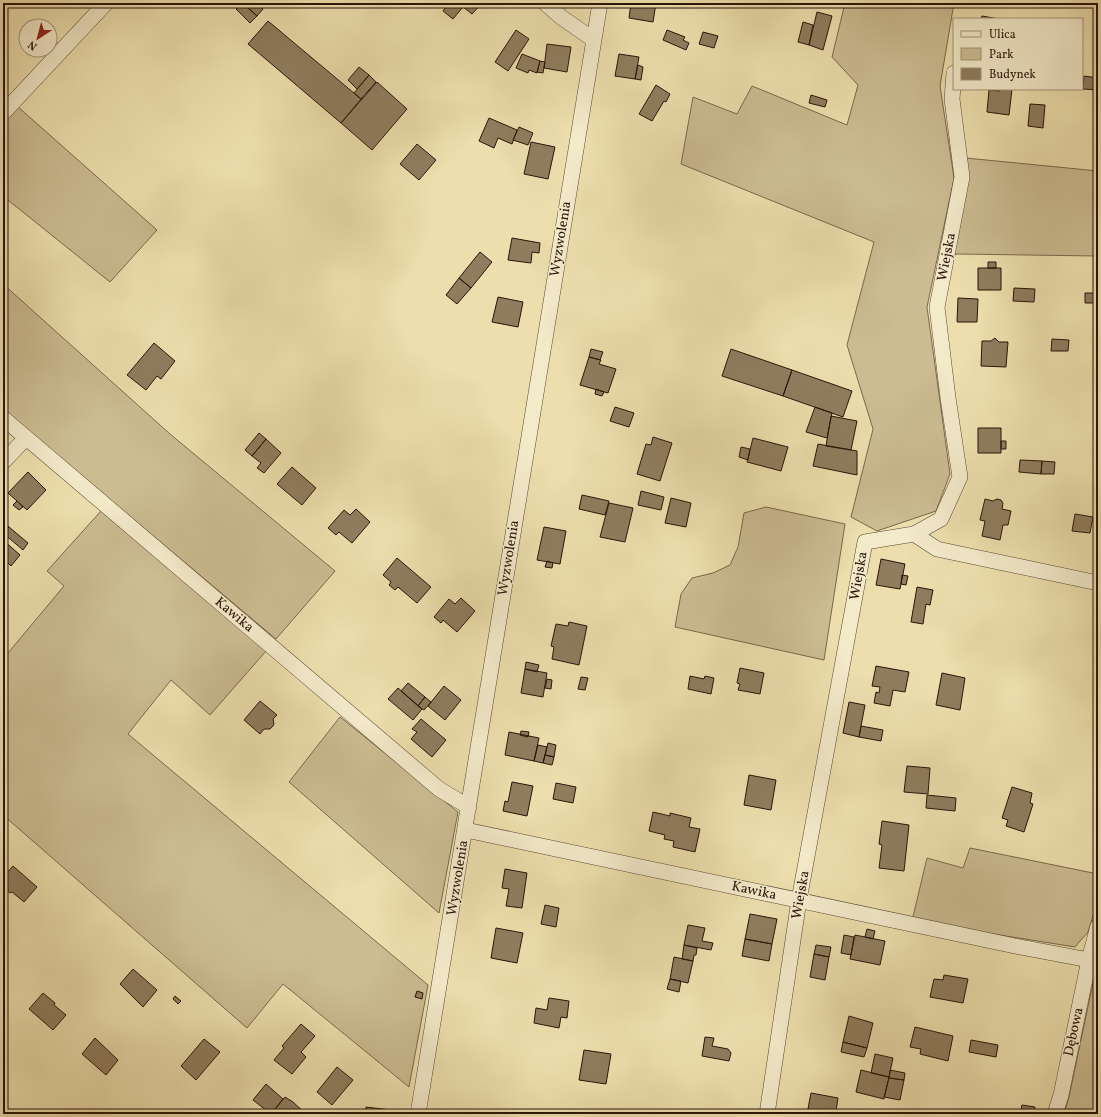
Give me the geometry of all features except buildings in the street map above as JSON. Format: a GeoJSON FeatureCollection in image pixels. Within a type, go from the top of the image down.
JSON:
{"type":"FeatureCollection","features":[{"type":"Feature","properties":{"kind":"street"},"geometry":{"type":"LineString","coordinates":[[3,113],[106,3]]}},
{"type":"Feature","properties":{"kind":"street"},"geometry":{"type":"LineString","coordinates":[[545,3],[561,17],[594,40]]}},
{"type":"Feature","properties":{"kind":"street","name":"Wyzwolenia"},"geometry":{"type":"LineString","coordinates":[[418,1114],[466,830],[600,3]]}},
{"type":"Feature","properties":{"kind":"street","name":"Wiejska"},"geometry":{"type":"LineString","coordinates":[[767,1114],[799,900],[865,542],[914,534],[942,519],[960,477],[948,398],[937,307],[962,177],[952,99],[953,86]]}},
{"type":"Feature","properties":{"kind":"street","name":"Kawika"},"geometry":{"type":"LineString","coordinates":[[3,418],[439,789],[469,807]]}},
{"type":"Feature","properties":{"kind":"street"},"geometry":{"type":"LineString","coordinates":[[3,462],[26,438]]}},
{"type":"Feature","properties":{"kind":"street"},"geometry":{"type":"LineString","coordinates":[[914,534],[936,549],[1098,583]]}},
{"type":"Feature","properties":{"kind":"street","name":"Kawika"},"geometry":{"type":"LineString","coordinates":[[466,830],[1015,946],[1089,960]]}},
{"type":"Feature","properties":{"kind":"street","name":"Dębowa"},"geometry":{"type":"LineString","coordinates":[[1055,1114],[1061,1094],[1089,960],[1098,926]]}},
{"type":"Feature","properties":{"kind":"green space"},"geometry":{"type":"Polygon","coordinates":[[[845,3],[954,3],[940,86],[954,178],[927,307],[950,474],[936,511],[877,531],[851,517],[873,429],[847,345],[874,242],[681,164],[693,97],[737,114],[752,86],[847,125],[858,85],[832,57],[845,3]]]}},
{"type":"Feature","properties":{"kind":"green space"},"geometry":{"type":"Polygon","coordinates":[[[17,106],[157,230],[110,282],[3,196],[3,121],[17,106]]]}},
{"type":"Feature","properties":{"kind":"green space"},"geometry":{"type":"Polygon","coordinates":[[[966,158],[1098,171],[1097,256],[953,255],[966,158]]]}},
{"type":"Feature","properties":{"kind":"green space"},"geometry":{"type":"Polygon","coordinates":[[[3,284],[170,434],[335,571],[276,639],[3,410],[3,284]]]}},
{"type":"Feature","properties":{"kind":"green space"},"geometry":{"type":"Polygon","coordinates":[[[766,507],[845,524],[824,660],[675,627],[681,594],[692,578],[713,573],[730,565],[738,547],[744,513],[766,507]]]}},
{"type":"Feature","properties":{"kind":"green space"},"geometry":{"type":"Polygon","coordinates":[[[101,511],[267,650],[210,715],[171,680],[128,734],[428,985],[409,1087],[283,984],[247,1028],[3,815],[3,659],[64,586],[47,571],[101,511]]]}},
{"type":"Feature","properties":{"kind":"green space"},"geometry":{"type":"Polygon","coordinates":[[[340,717],[458,812],[439,913],[289,782],[340,717]]]}},
{"type":"Feature","properties":{"kind":"green space"},"geometry":{"type":"Polygon","coordinates":[[[970,848],[1098,874],[1098,899],[1088,932],[1075,947],[912,921],[927,858],[963,868],[970,848]]]}},
{"type":"Feature","properties":{"kind":"green space"},"geometry":{"type":"Polygon","coordinates":[[[1098,959],[1098,1114],[1064,1114],[1069,1097],[1098,959]]]}}]}
